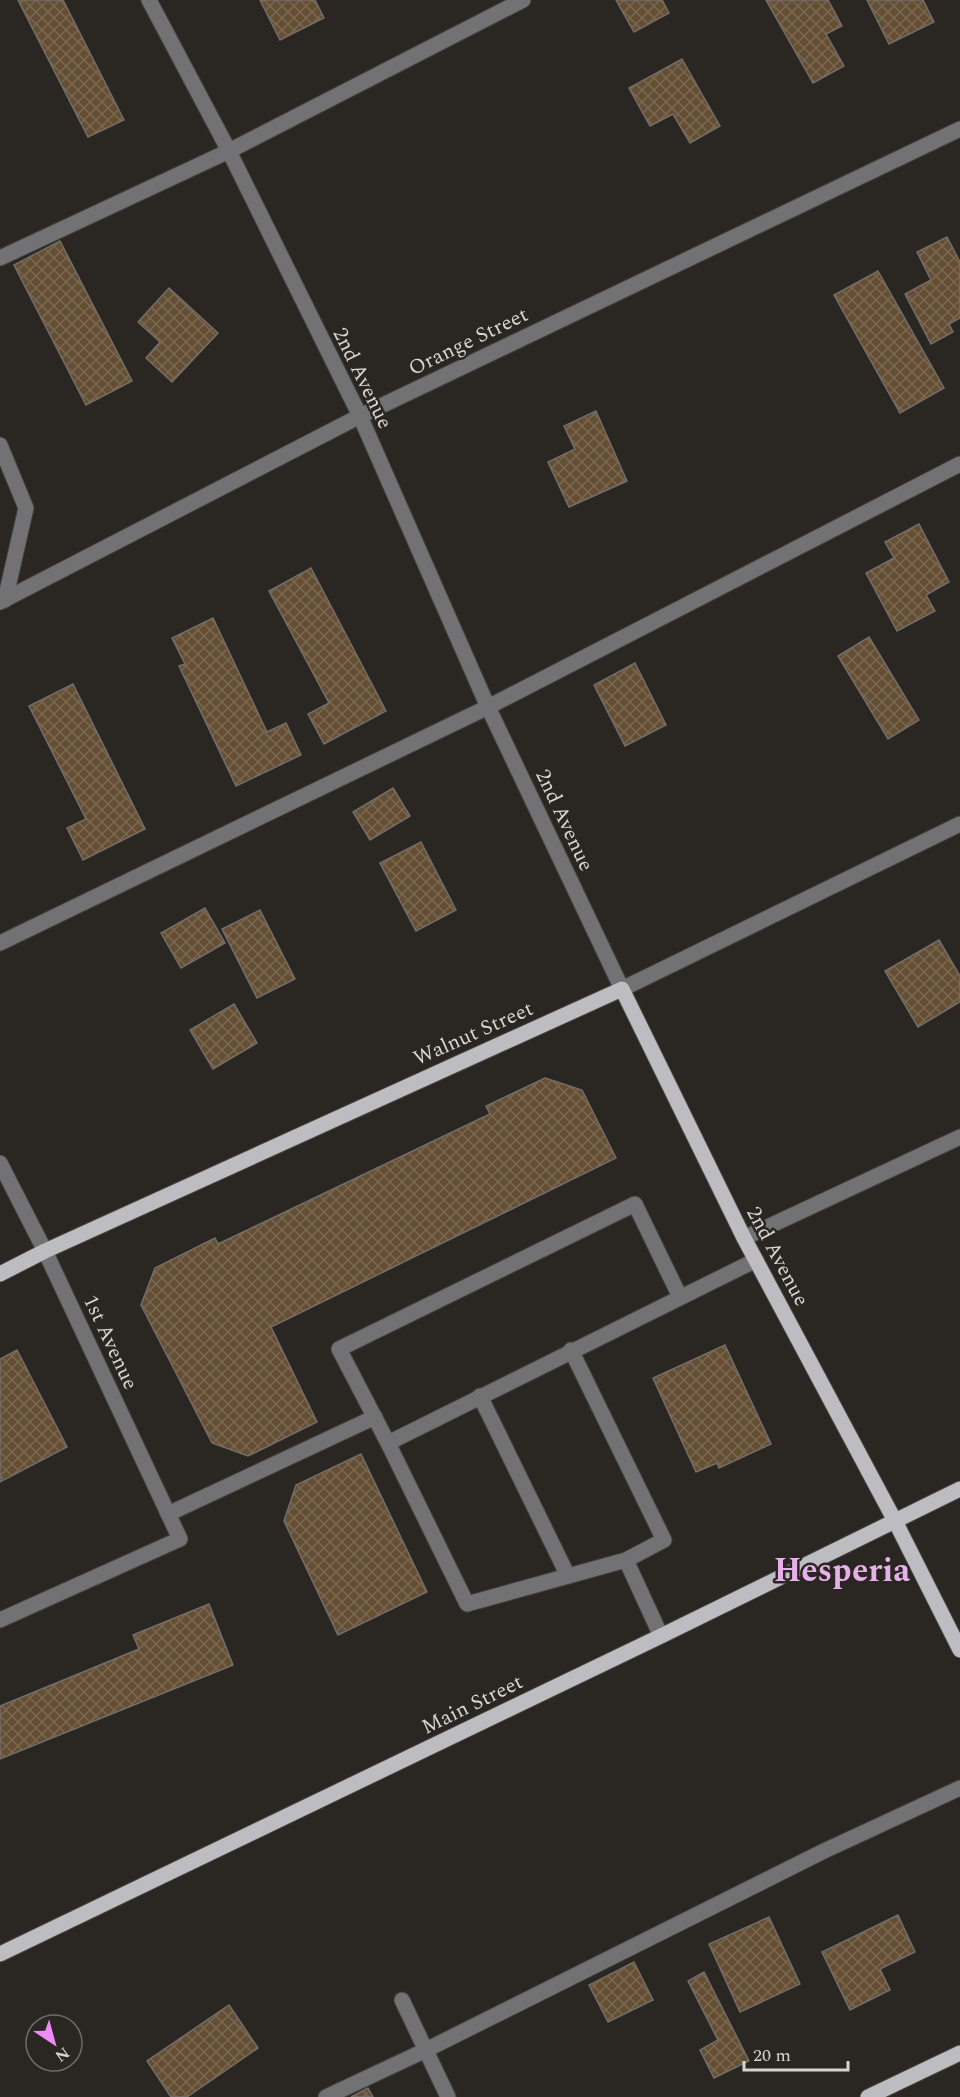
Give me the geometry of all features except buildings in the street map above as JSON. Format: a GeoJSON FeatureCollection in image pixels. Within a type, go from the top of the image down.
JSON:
{"type":"FeatureCollection","features":[{"type":"Feature","properties":{"kind":"main road","name":"2nd Avenue"},"geometry":{"type":"LineString","coordinates":[[622,989],[744,1238],[895,1521],[960,1650]]}},
{"type":"Feature","properties":{"kind":"main road","name":"Walnut Street"},"geometry":{"type":"LineString","coordinates":[[0,1274],[45,1251],[622,989]]}},
{"type":"Feature","properties":{"kind":"main road","name":"Main Street"},"geometry":{"type":"LineString","coordinates":[[0,1954],[661,1636],[960,1489]]}},
{"type":"Feature","properties":{"kind":"main road"},"geometry":{"type":"LineString","coordinates":[[868,2097],[960,2053]]}},
{"type":"Feature","properties":{"kind":"street","name":"2nd Avenue"},"geometry":{"type":"LineString","coordinates":[[149,0],[228,151],[360,417],[488,707],[622,989]]}},
{"type":"Feature","properties":{"kind":"street"},"geometry":{"type":"LineString","coordinates":[[0,258],[228,151],[523,0]]}},
{"type":"Feature","properties":{"kind":"street","name":"Orange Street"},"geometry":{"type":"LineString","coordinates":[[2,601],[360,417],[960,129]]}},
{"type":"Feature","properties":{"kind":"street"},"geometry":{"type":"LineString","coordinates":[[0,445],[26,508],[2,601]]}},
{"type":"Feature","properties":{"kind":"street"},"geometry":{"type":"LineString","coordinates":[[0,943],[488,707],[960,464]]}},
{"type":"Feature","properties":{"kind":"street","name":"Walnut Street"},"geometry":{"type":"LineString","coordinates":[[622,989],[960,824]]}},
{"type":"Feature","properties":{"kind":"street"},"geometry":{"type":"LineString","coordinates":[[744,1238],[960,1137]]}},
{"type":"Feature","properties":{"kind":"street","name":"1st Avenue"},"geometry":{"type":"LineString","coordinates":[[0,1163],[45,1251],[180,1539],[0,1620]]}},
{"type":"Feature","properties":{"kind":"street"},"geometry":{"type":"LineString","coordinates":[[571,1350],[664,1540],[626,1560],[467,1604],[339,1348],[635,1204],[680,1297]]}},
{"type":"Feature","properties":{"kind":"street"},"geometry":{"type":"LineString","coordinates":[[388,1443],[756,1260]]}},
{"type":"Feature","properties":{"kind":"street"},"geometry":{"type":"LineString","coordinates":[[480,1396],[568,1576]]}},
{"type":"Feature","properties":{"kind":"street"},"geometry":{"type":"LineString","coordinates":[[168,1514],[375,1417]]}},
{"type":"Feature","properties":{"kind":"street"},"geometry":{"type":"LineString","coordinates":[[626,1560],[661,1636]]}},
{"type":"Feature","properties":{"kind":"street"},"geometry":{"type":"LineString","coordinates":[[326,2097],[426,2050],[813,1857],[960,1788]]}},
{"type":"Feature","properties":{"kind":"street"},"geometry":{"type":"LineString","coordinates":[[402,2000],[448,2097]]}},
{"type":"Feature","properties":{"kind":"district","name":"Hesperia"},"geometry":{"type":"Point","coordinates":[842,1569]}}]}
